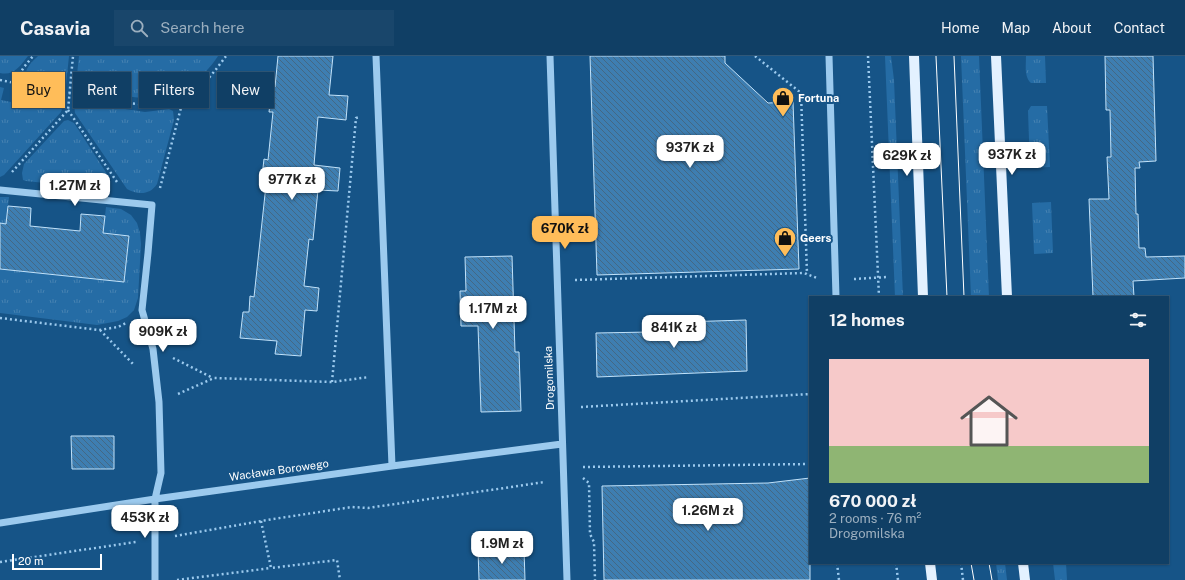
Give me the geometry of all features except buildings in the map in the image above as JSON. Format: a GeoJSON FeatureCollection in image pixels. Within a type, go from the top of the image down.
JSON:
{"type":"FeatureCollection","features":[{"type":"Feature","properties":{"kind":"main road"},"geometry":{"type":"LineString","coordinates":[[914,56],[923,296]]}},
{"type":"Feature","properties":{"kind":"main road"},"geometry":{"type":"LineString","coordinates":[[996,56],[1007,296]]}},
{"type":"Feature","properties":{"kind":"main road"},"geometry":{"type":"LineString","coordinates":[[930,564],[932,580]]}},
{"type":"Feature","properties":{"kind":"main road"},"geometry":{"type":"LineString","coordinates":[[1023,564],[1025,580]]}},
{"type":"Feature","properties":{"kind":"street"},"geometry":{"type":"LineString","coordinates":[[376,56],[392,466]]}},
{"type":"Feature","properties":{"kind":"street","name":"Drogomilska"},"geometry":{"type":"LineString","coordinates":[[550,56],[567,580]]}},
{"type":"Feature","properties":{"kind":"street"},"geometry":{"type":"LineString","coordinates":[[829,56],[836,296]]}},
{"type":"Feature","properties":{"kind":"street"},"geometry":{"type":"LineString","coordinates":[[0,190],[152,205],[142,310],[153,349],[159,402],[161,473],[155,499],[155,580]]}},
{"type":"Feature","properties":{"kind":"street","name":"Wacława Borowego"},"geometry":{"type":"LineString","coordinates":[[0,523],[155,499],[562,444]]}},
{"type":"Feature","properties":{"kind":"path"},"geometry":{"type":"LineString","coordinates":[[21,72],[33,56]]}},
{"type":"Feature","properties":{"kind":"path"},"geometry":{"type":"LineString","coordinates":[[10,174],[68,110],[73,56]]}},
{"type":"Feature","properties":{"kind":"path"},"geometry":{"type":"LineString","coordinates":[[209,78],[213,75],[226,56]]}},
{"type":"Feature","properties":{"kind":"path"},"geometry":{"type":"LineString","coordinates":[[754,56],[801,93],[807,274]]}},
{"type":"Feature","properties":{"kind":"path"},"geometry":{"type":"LineString","coordinates":[[868,56],[879,296]]}},
{"type":"Feature","properties":{"kind":"path"},"geometry":{"type":"LineString","coordinates":[[0,80],[12,83]]}},
{"type":"Feature","properties":{"kind":"path"},"geometry":{"type":"LineString","coordinates":[[65,92],[117,102],[139,104]]}},
{"type":"Feature","properties":{"kind":"path"},"geometry":{"type":"LineString","coordinates":[[152,205],[160,185],[181,108]]}},
{"type":"Feature","properties":{"kind":"path"},"geometry":{"type":"LineString","coordinates":[[68,110],[131,202]]}},
{"type":"Feature","properties":{"kind":"path"},"geometry":{"type":"LineString","coordinates":[[332,382],[356,118],[378,115]]}},
{"type":"Feature","properties":{"kind":"path"},"geometry":{"type":"LineString","coordinates":[[575,280],[804,273],[820,279],[888,277]]}},
{"type":"Feature","properties":{"kind":"path"},"geometry":{"type":"LineString","coordinates":[[0,318],[100,330],[118,327],[131,320],[142,310]]}},
{"type":"Feature","properties":{"kind":"path"},"geometry":{"type":"LineString","coordinates":[[100,330],[158,389]]}},
{"type":"Feature","properties":{"kind":"path"},"geometry":{"type":"LineString","coordinates":[[153,349],[214,378],[332,382],[389,375]]}},
{"type":"Feature","properties":{"kind":"path"},"geometry":{"type":"LineString","coordinates":[[159,402],[214,378]]}},
{"type":"Feature","properties":{"kind":"path"},"geometry":{"type":"LineString","coordinates":[[561,408],[809,394]]}},
{"type":"Feature","properties":{"kind":"path"},"geometry":{"type":"LineString","coordinates":[[582,467],[809,464]]}},
{"type":"Feature","properties":{"kind":"path"},"geometry":{"type":"LineString","coordinates":[[0,562],[154,540],[352,507],[368,508],[583,478],[589,483],[590,534],[594,542],[595,580]]}},
{"type":"Feature","properties":{"kind":"path"},"geometry":{"type":"LineString","coordinates":[[261,521],[271,568]]}},
{"type":"Feature","properties":{"kind":"path"},"geometry":{"type":"LineString","coordinates":[[176,580],[337,560],[340,580]]}},
{"type":"Feature","properties":{"kind":"path"},"geometry":{"type":"LineString","coordinates":[[837,564],[839,580]]}},
{"type":"Feature","properties":{"kind":"path"},"geometry":{"type":"LineString","coordinates":[[896,564],[898,580]]}},
{"type":"Feature","properties":{"kind":"path"},"geometry":{"type":"LineString","coordinates":[[960,564],[963,580]]}},
{"type":"Feature","properties":{"kind":"green space"},"geometry":{"type":"Polygon","coordinates":[[[0,56],[28,56],[13,72],[5,74],[0,73],[0,56]]]}},
{"type":"Feature","properties":{"kind":"green space"},"geometry":{"type":"Polygon","coordinates":[[[38,56],[69,56],[66,85],[65,72],[26,72],[31,63],[38,56]]]}},
{"type":"Feature","properties":{"kind":"green space"},"geometry":{"type":"Polygon","coordinates":[[[79,56],[218,56],[205,72],[139,72],[139,97],[131,96],[131,72],[77,72],[79,56]]]}},
{"type":"Feature","properties":{"kind":"green space"},"geometry":{"type":"Polygon","coordinates":[[[885,56],[891,56],[894,80],[903,296],[895,296],[885,56]]]}},
{"type":"Feature","properties":{"kind":"green space"},"geometry":{"type":"Polygon","coordinates":[[[961,56],[979,56],[989,296],[971,296],[961,56]]]}},
{"type":"Feature","properties":{"kind":"green space"},"geometry":{"type":"Polygon","coordinates":[[[1026,56],[1045,56],[1046,83],[1031,83],[1027,78],[1026,56]]]}},
{"type":"Feature","properties":{"kind":"green space"},"geometry":{"type":"Polygon","coordinates":[[[0,87],[4,88],[1,100],[12,102],[12,108],[62,108],[61,112],[4,175],[0,177],[0,87]]]}},
{"type":"Feature","properties":{"kind":"green space"},"geometry":{"type":"Polygon","coordinates":[[[1031,106],[1047,106],[1050,167],[1030,168],[1028,111],[1031,106]]]}},
{"type":"Feature","properties":{"kind":"green space"},"geometry":{"type":"Polygon","coordinates":[[[74,108],[119,108],[145,112],[169,109],[173,111],[174,120],[157,184],[154,188],[144,193],[127,189],[75,113],[74,108]]]}},
{"type":"Feature","properties":{"kind":"green space"},"geometry":{"type":"Polygon","coordinates":[[[68,120],[74,123],[109,177],[109,184],[107,187],[101,189],[23,180],[22,173],[24,164],[64,121],[68,120]]]}},
{"type":"Feature","properties":{"kind":"green space"},"geometry":{"type":"Polygon","coordinates":[[[0,197],[9,197],[6,224],[0,223],[0,197]]]}},
{"type":"Feature","properties":{"kind":"green space"},"geometry":{"type":"Polygon","coordinates":[[[1051,202],[1053,253],[1034,254],[1032,203],[1051,202]]]}},
{"type":"Feature","properties":{"kind":"green space"},"geometry":{"type":"Polygon","coordinates":[[[106,207],[121,209],[131,215],[137,223],[140,233],[141,244],[138,298],[134,310],[127,317],[118,321],[97,325],[0,313],[0,269],[124,282],[129,236],[103,233],[106,207]]]}},
{"type":"Feature","properties":{"kind":"green space"},"geometry":{"type":"Polygon","coordinates":[[[996,564],[1005,564],[1007,580],[998,580],[996,564]]]}},
{"type":"Feature","properties":{"kind":"green space"},"geometry":{"type":"Polygon","coordinates":[[[1053,564],[1066,564],[1067,580],[1055,580],[1053,564]]]}},
{"type":"Feature","properties":{"kind":"tram line"},"geometry":{"type":"LineString","coordinates":[[936,56],[947,296]]}},
{"type":"Feature","properties":{"kind":"tram line"},"geometry":{"type":"LineString","coordinates":[[954,56],[964,296]]}},
{"type":"Feature","properties":{"kind":"tram line"},"geometry":{"type":"LineString","coordinates":[[971,564],[974,580]]}},
{"type":"Feature","properties":{"kind":"tram line"},"geometry":{"type":"LineString","coordinates":[[989,564],[992,580]]}},
{"type":"Feature","properties":{"kind":"place","name":"Fortuna"},"geometry":{"type":"Point","coordinates":[783,118]}},
{"type":"Feature","properties":{"kind":"place","name":"Geers"},"geometry":{"type":"Point","coordinates":[785,258]}}]}
